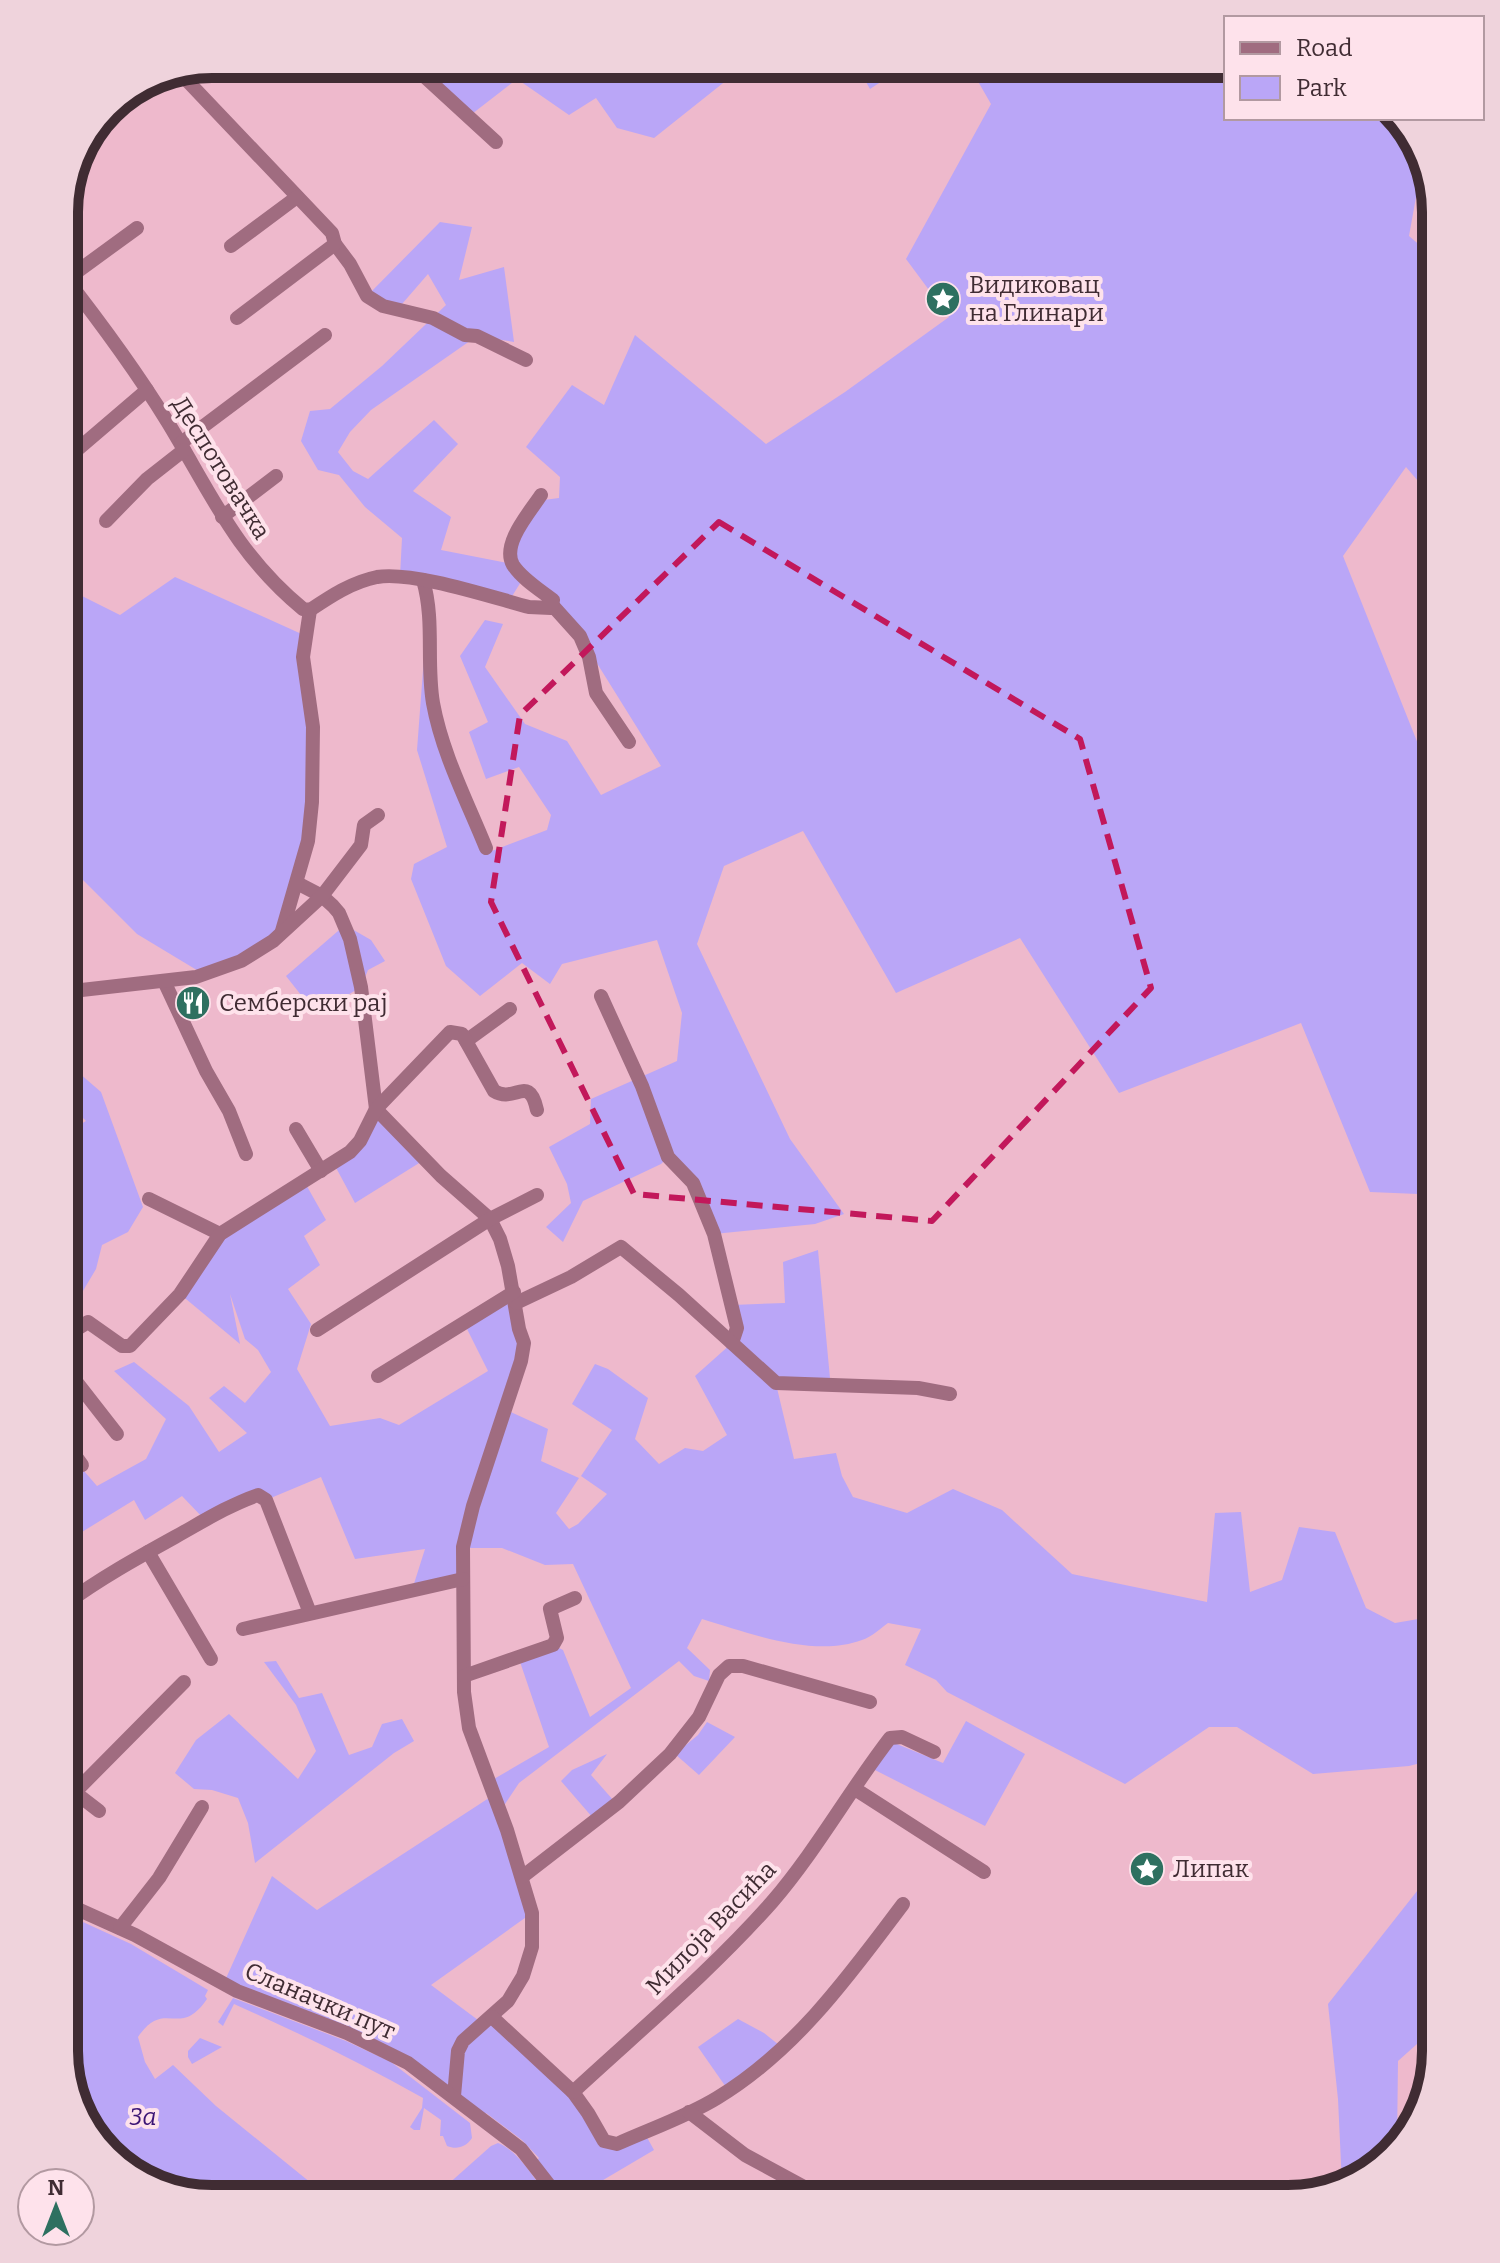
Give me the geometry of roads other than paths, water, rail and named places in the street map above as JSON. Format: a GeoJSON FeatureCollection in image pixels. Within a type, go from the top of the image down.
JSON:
{"type":"FeatureCollection","features":[{"type":"Feature","properties":{"kind":"street"},"geometry":{"type":"LineString","coordinates":[[426,78],[496,142]]}},
{"type":"Feature","properties":{"kind":"street"},"geometry":{"type":"LineString","coordinates":[[187,81],[332,233],[335,244],[367,296],[383,306],[433,318],[526,360]]}},
{"type":"Feature","properties":{"kind":"street"},"geometry":{"type":"LineString","coordinates":[[231,246],[297,197]]}},
{"type":"Feature","properties":{"kind":"street"},"geometry":{"type":"LineString","coordinates":[[78,269],[137,228]]}},
{"type":"Feature","properties":{"kind":"street"},"geometry":{"type":"LineString","coordinates":[[237,318],[335,244]]}},
{"type":"Feature","properties":{"kind":"street","name":"Деспотовачка"},"geometry":{"type":"LineString","coordinates":[[78,294],[147,390],[222,517],[260,569],[303,609],[310,610]]}},
{"type":"Feature","properties":{"kind":"street"},"geometry":{"type":"LineString","coordinates":[[106,521],[182,447],[325,335]]}},
{"type":"Feature","properties":{"kind":"street"},"geometry":{"type":"LineString","coordinates":[[78,449],[147,390]]}},
{"type":"Feature","properties":{"kind":"street"},"geometry":{"type":"LineString","coordinates":[[222,517],[276,476]]}},
{"type":"Feature","properties":{"kind":"street"},"geometry":{"type":"LineString","coordinates":[[541,495],[524,519],[510,553],[512,564],[553,600],[553,606],[580,636],[589,657],[596,693],[629,742]]}},
{"type":"Feature","properties":{"kind":"street"},"geometry":{"type":"LineString","coordinates":[[282,932],[308,841],[312,802],[313,727],[303,657],[310,610],[365,580],[400,576],[529,607],[545,609],[553,606]]}},
{"type":"Feature","properties":{"kind":"street"},"geometry":{"type":"LineString","coordinates":[[423,580],[429,602],[433,702],[440,731],[486,848]]}},
{"type":"Feature","properties":{"kind":"street"},"geometry":{"type":"LineString","coordinates":[[78,990],[205,975],[261,950],[322,896],[361,845],[364,825],[378,815]]}},
{"type":"Feature","properties":{"kind":"street"},"geometry":{"type":"LineString","coordinates":[[297,883],[322,896],[339,913],[350,939],[361,987],[376,1109],[441,1176],[490,1219],[500,1239],[524,1343],[521,1361],[473,1506],[463,1547],[463,1579],[464,1676],[469,1728],[522,1877],[533,1922],[530,1957],[518,1986],[492,2017],[469,2034],[458,2051],[454,2096]]}},
{"type":"Feature","properties":{"kind":"street"},"geometry":{"type":"LineString","coordinates":[[164,981],[206,1071],[229,1111],[246,1154]]}},
{"type":"Feature","properties":{"kind":"street"},"geometry":{"type":"LineString","coordinates":[[601,996],[642,1086],[668,1157],[693,1183],[714,1234],[737,1328],[732,1343]]}},
{"type":"Feature","properties":{"kind":"street"},"geometry":{"type":"LineString","coordinates":[[466,1041],[510,1009]]}},
{"type":"Feature","properties":{"kind":"street"},"geometry":{"type":"LineString","coordinates":[[78,1328],[88,1322],[122,1346],[130,1346],[180,1294],[220,1234],[350,1152],[360,1141],[376,1109],[446,1034],[458,1031],[494,1091],[506,1095],[522,1090],[529,1092],[534,1097],[537,1110]]}},
{"type":"Feature","properties":{"kind":"street"},"geometry":{"type":"LineString","coordinates":[[296,1129],[321,1171]]}},
{"type":"Feature","properties":{"kind":"street"},"geometry":{"type":"LineString","coordinates":[[317,1330],[490,1219],[537,1195]]}},
{"type":"Feature","properties":{"kind":"street"},"geometry":{"type":"LineString","coordinates":[[149,1199],[220,1234]]}},
{"type":"Feature","properties":{"kind":"street"},"geometry":{"type":"LineString","coordinates":[[378,1376],[515,1298],[571,1277],[621,1247],[627,1249],[776,1383],[918,1388],[950,1394]]}},
{"type":"Feature","properties":{"kind":"street"},"geometry":{"type":"LineString","coordinates":[[78,1384],[117,1434]]}},
{"type":"Feature","properties":{"kind":"street"},"geometry":{"type":"LineString","coordinates":[[78,1459],[82,1465]]}},
{"type":"Feature","properties":{"kind":"street"},"geometry":{"type":"LineString","coordinates":[[78,1595],[109,1574],[229,1507],[254,1496],[262,1496],[310,1613]]}},
{"type":"Feature","properties":{"kind":"street"},"geometry":{"type":"LineString","coordinates":[[148,1552],[211,1659]]}},
{"type":"Feature","properties":{"kind":"street"},"geometry":{"type":"LineString","coordinates":[[243,1629],[463,1579]]}},
{"type":"Feature","properties":{"kind":"street"},"geometry":{"type":"LineString","coordinates":[[464,1676],[553,1645],[557,1638],[550,1609],[575,1598]]}},
{"type":"Feature","properties":{"kind":"street"},"geometry":{"type":"LineString","coordinates":[[522,1877],[619,1802],[670,1754],[699,1717],[719,1675],[729,1666],[743,1666],[870,1702]]}},
{"type":"Feature","properties":{"kind":"street"},"geometry":{"type":"LineString","coordinates":[[78,1781],[184,1682]]}},
{"type":"Feature","properties":{"kind":"street","name":"Милоја Васића"},"geometry":{"type":"LineString","coordinates":[[573,2092],[703,1973],[758,1917],[790,1879],[893,1736],[934,1752]]}},
{"type":"Feature","properties":{"kind":"street"},"geometry":{"type":"LineString","coordinates":[[855,1789],[984,1872]]}},
{"type":"Feature","properties":{"kind":"street"},"geometry":{"type":"LineString","coordinates":[[78,1794],[99,1811]]}},
{"type":"Feature","properties":{"kind":"street"},"geometry":{"type":"LineString","coordinates":[[120,1928],[159,1878],[174,1848],[202,1807]]}},
{"type":"Feature","properties":{"kind":"street"},"geometry":{"type":"LineString","coordinates":[[492,2017],[573,2092],[601,2138],[612,2145],[721,2096],[784,2049],[857,1966],[903,1904]]}},
{"type":"Feature","properties":{"kind":"street","name":"Сланачки пут"},"geometry":{"type":"LineString","coordinates":[[78,1909],[120,1928],[237,1991],[368,2042],[408,2063],[521,2149],[549,2185]]}},
{"type":"Feature","properties":{"kind":"street"},"geometry":{"type":"LineString","coordinates":[[689,2112],[745,2155],[800,2185]]}},
{"type":"Feature","properties":{"kind":"place","name":"Видиковац на Глинари"},"geometry":{"type":"Point","coordinates":[943,299]}},
{"type":"Feature","properties":{"kind":"place","name":"Семберски рај"},"geometry":{"type":"Point","coordinates":[193,1003]}},
{"type":"Feature","properties":{"kind":"place","name":"Липак"},"geometry":{"type":"Point","coordinates":[1147,1869]}},
{"type":"Feature","properties":{"kind":"park label","name":"3a"},"geometry":{"type":"Point","coordinates":[143,2117]}}]}
